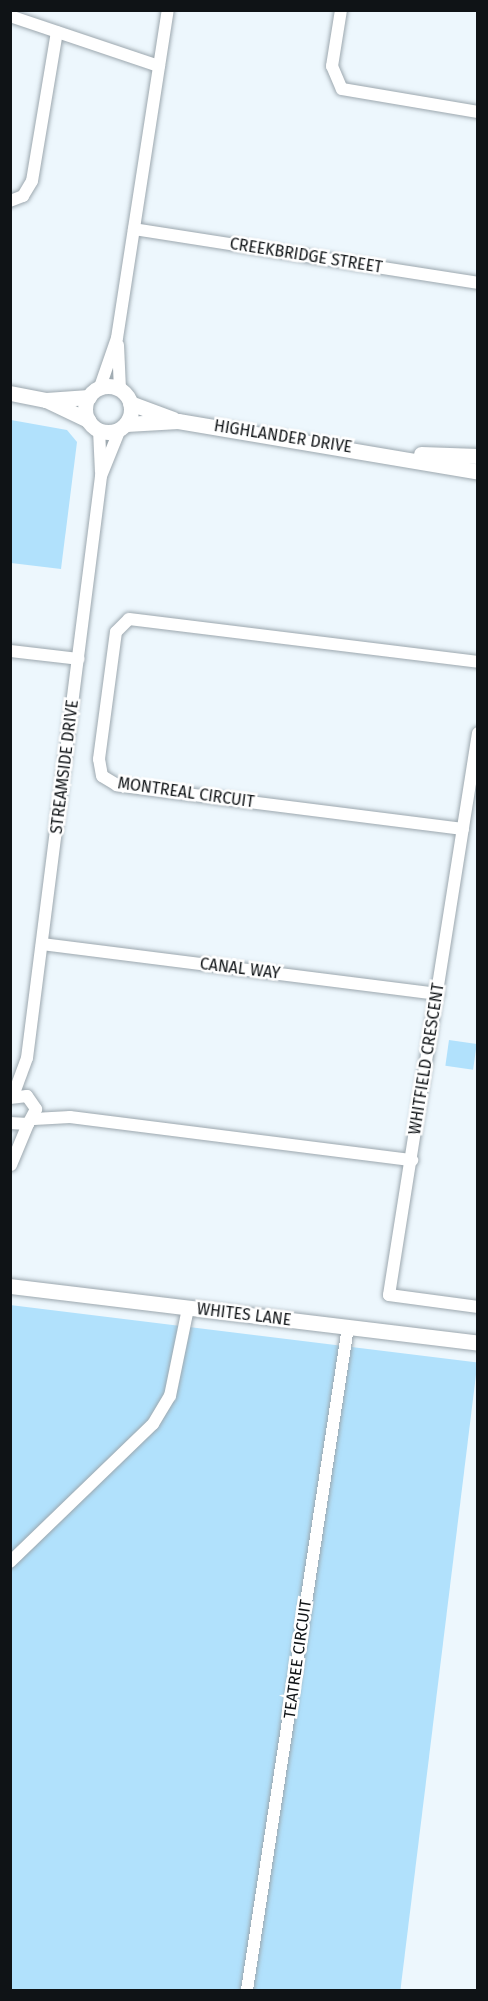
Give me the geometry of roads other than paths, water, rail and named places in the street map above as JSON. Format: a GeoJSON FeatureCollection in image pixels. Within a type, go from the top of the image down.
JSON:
{"type":"FeatureCollection","features":[{"type":"Feature","properties":{"kind":"street"},"geometry":{"type":"LineString","coordinates":[[123,426],[130,403],[120,389],[117,338],[168,10]]}},
{"type":"Feature","properties":{"kind":"street"},"geometry":{"type":"LineString","coordinates":[[341,10],[332,66],[342,89],[477,112]]}},
{"type":"Feature","properties":{"kind":"street"},"geometry":{"type":"LineString","coordinates":[[10,16],[159,66]]}},
{"type":"Feature","properties":{"kind":"street"},"geometry":{"type":"LineString","coordinates":[[10,201],[24,196],[32,181],[57,32]]}},
{"type":"Feature","properties":{"kind":"street","name":"CREEKBRIDGE STREET"},"geometry":{"type":"LineString","coordinates":[[134,229],[477,283]]}},
{"type":"Feature","properties":{"kind":"street"},"geometry":{"type":"LineString","coordinates":[[10,393],[46,400],[93,425],[94,392],[117,338]]}},
{"type":"Feature","properties":{"kind":"street"},"geometry":{"type":"LineString","coordinates":[[46,400],[120,389]]}},
{"type":"Feature","properties":{"kind":"street","name":"HIGHLANDER DRIVE"},"geometry":{"type":"LineString","coordinates":[[130,403],[178,421],[388,454],[477,472]]}},
{"type":"Feature","properties":{"kind":"street","name":"HIGHLANDER DRIVE"},"geometry":{"type":"LineString","coordinates":[[93,425],[123,426],[178,421]]}},
{"type":"Feature","properties":{"kind":"street","name":"STREAMSIDE DRIVE"},"geometry":{"type":"LineString","coordinates":[[12,1097],[27,1058],[79,659],[101,476],[93,425]]}},
{"type":"Feature","properties":{"kind":"street","name":"STREAMSIDE DRIVE"},"geometry":{"type":"LineString","coordinates":[[101,476],[123,426]]}},
{"type":"Feature","properties":{"kind":"street","name":"HIGHLANDER DRIVE"},"geometry":{"type":"LineString","coordinates":[[388,454],[477,456]]}},
{"type":"Feature","properties":{"kind":"street","name":"MONTREAL CIRCUIT"},"geometry":{"type":"LineString","coordinates":[[463,829],[117,785],[102,776],[99,759],[116,632],[129,619],[477,662]]}},
{"type":"Feature","properties":{"kind":"street"},"geometry":{"type":"LineString","coordinates":[[10,651],[79,659]]}},
{"type":"Feature","properties":{"kind":"street","name":"WHITFIELD CRESCENT"},"geometry":{"type":"LineString","coordinates":[[477,734],[412,1160],[389,1295],[477,1307]]}},
{"type":"Feature","properties":{"kind":"street","name":"CANAL WAY"},"geometry":{"type":"LineString","coordinates":[[42,944],[438,994]]}},
{"type":"Feature","properties":{"kind":"street","name":"STREAMSIDE DRIVE"},"geometry":{"type":"LineString","coordinates":[[27,1058],[33,1102],[31,1122]]}},
{"type":"Feature","properties":{"kind":"street"},"geometry":{"type":"LineString","coordinates":[[12,1097],[33,1102],[70,1117]]}},
{"type":"Feature","properties":{"kind":"street"},"geometry":{"type":"LineString","coordinates":[[10,1123],[70,1117],[412,1160]]}},
{"type":"Feature","properties":{"kind":"street"},"geometry":{"type":"LineString","coordinates":[[11,1167],[31,1122]]}},
{"type":"Feature","properties":{"kind":"street"},"geometry":{"type":"LineString","coordinates":[[10,1129],[11,1167]]}},
{"type":"Feature","properties":{"kind":"street","name":"WHITES LANE"},"geometry":{"type":"LineString","coordinates":[[10,1286],[477,1343]]}},
{"type":"Feature","properties":{"kind":"street"},"geometry":{"type":"LineString","coordinates":[[10,1562],[153,1424],[170,1396],[188,1308]]}},
{"type":"Feature","properties":{"kind":"street","name":"TEATREE CIRCUIT"},"geometry":{"type":"LineString","coordinates":[[247,1990],[348,1327]]}}]}
